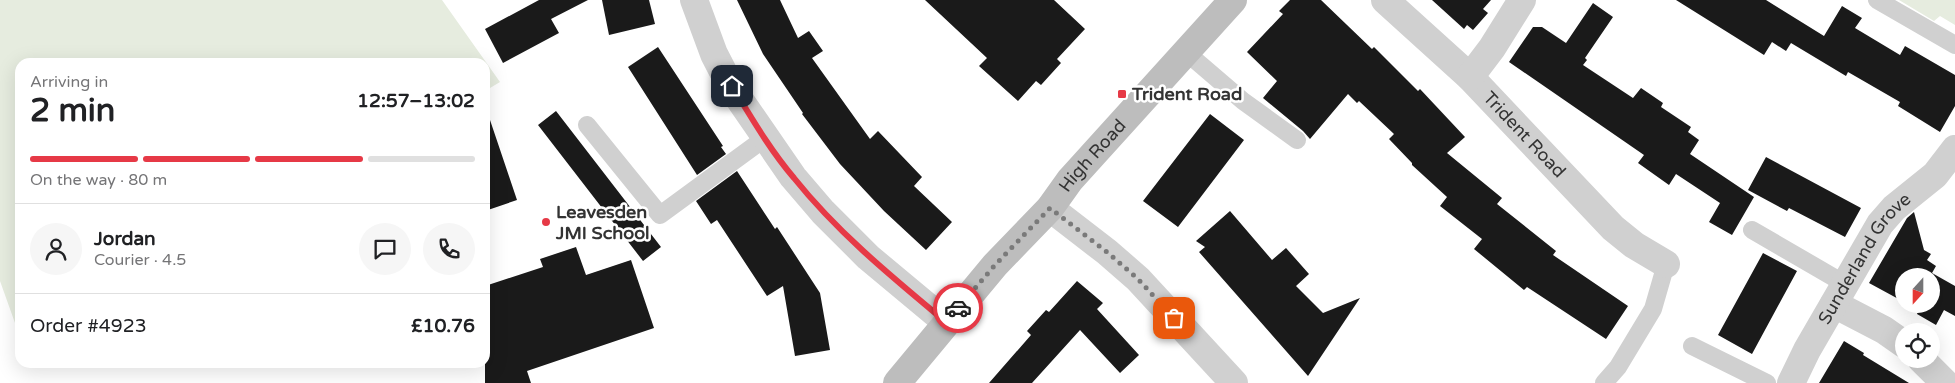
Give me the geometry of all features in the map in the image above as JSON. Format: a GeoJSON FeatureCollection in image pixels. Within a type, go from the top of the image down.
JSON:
{"type":"FeatureCollection","features":[{"type":"Feature","properties":{"kind":"street"},"geometry":{"type":"LineString","coordinates":[[694,0],[714,54],[765,138],[793,177],[823,212],[868,257],[946,322]]}},
{"type":"Feature","properties":{"kind":"street","name":"High Road"},"geometry":{"type":"LineString","coordinates":[[897,383],[995,265],[1050,208],[1070,180],[1233,0]]}},
{"type":"Feature","properties":{"kind":"street","name":"Trident Road"},"geometry":{"type":"LineString","coordinates":[[1385,0],[1470,77],[1613,228],[1634,245],[1666,264]]}},
{"type":"Feature","properties":{"kind":"street"},"geometry":{"type":"LineString","coordinates":[[1470,77],[1492,48],[1522,0]]}},
{"type":"Feature","properties":{"kind":"street","name":"Sunderland Grove"},"geometry":{"type":"LineString","coordinates":[[1791,383],[1839,294],[1880,224],[1894,208],[1935,175],[1955,149]]}},
{"type":"Feature","properties":{"kind":"street"},"geometry":{"type":"LineString","coordinates":[[1050,208],[1107,252],[1138,279],[1234,383]]}},
{"type":"Feature","properties":{"kind":"street"},"geometry":{"type":"LineString","coordinates":[[1839,294],[1895,338]]}},
{"type":"Feature","properties":{"kind":"street"},"geometry":{"type":"LineString","coordinates":[[1930,368],[1945,383]]}},
{"type":"Feature","properties":{"kind":"lane"},"geometry":{"type":"LineString","coordinates":[[1878,0],[1955,45]]}},
{"type":"Feature","properties":{"kind":"lane"},"geometry":{"type":"LineString","coordinates":[[1187,53],[1243,100],[1297,140]]}},
{"type":"Feature","properties":{"kind":"lane"},"geometry":{"type":"LineString","coordinates":[[587,124],[660,215],[765,138]]}},
{"type":"Feature","properties":{"kind":"lane"},"geometry":{"type":"LineString","coordinates":[[1752,230],[1839,294]]}},
{"type":"Feature","properties":{"kind":"lane"},"geometry":{"type":"LineString","coordinates":[[1604,383],[1618,367],[1653,309],[1666,264]]}},
{"type":"Feature","properties":{"kind":"lane"},"geometry":{"type":"LineString","coordinates":[[1692,346],[1767,383]]}},
{"type":"Feature","properties":{"kind":"shaded area"},"geometry":{"type":"Polygon","coordinates":[[[0,0],[442,0],[483,58],[15,58],[15,323],[0,281],[0,0]]]}},
{"type":"Feature","properties":{"kind":"shaded area"},"geometry":{"type":"Polygon","coordinates":[[[1899,0],[1955,0],[1955,25],[1940,16],[1934,21],[1899,0]]]}},
{"type":"Feature","properties":{"kind":"shaded area"},"geometry":{"type":"Polygon","coordinates":[[[490,68],[500,82],[490,88],[490,68]]]}},
{"type":"Feature","properties":{"kind":"building"},"geometry":{"type":"Polygon","coordinates":[[[539,0],[588,0],[551,19],[559,33],[503,63],[485,29],[539,0]]]}},
{"type":"Feature","properties":{"kind":"building"},"geometry":{"type":"Polygon","coordinates":[[[602,0],[649,0],[655,24],[609,35],[602,0]]]}},
{"type":"Feature","properties":{"kind":"building"},"geometry":{"type":"Polygon","coordinates":[[[737,0],[780,0],[798,38],[809,31],[823,51],[812,58],[870,139],[878,131],[922,177],[914,186],[952,222],[926,250],[884,211],[840,164],[802,114],[763,54],[737,0]]]}},
{"type":"Feature","properties":{"kind":"building"},"geometry":{"type":"Polygon","coordinates":[[[925,0],[1054,0],[1085,29],[1057,59],[1061,63],[1041,85],[1036,81],[1018,101],[979,66],[987,58],[925,0]]]}},
{"type":"Feature","properties":{"kind":"building"},"geometry":{"type":"Polygon","coordinates":[[[1290,0],[1321,0],[1372,49],[1374,47],[1418,91],[1420,89],[1465,137],[1447,153],[1502,198],[1497,204],[1556,251],[1553,255],[1628,306],[1606,339],[1527,287],[1524,290],[1474,249],[1482,239],[1440,206],[1447,197],[1412,165],[1389,139],[1394,134],[1359,101],[1357,103],[1348,94],[1310,139],[1263,98],[1277,81],[1247,52],[1283,14],[1279,11],[1290,0]]]}},
{"type":"Feature","properties":{"kind":"building"},"geometry":{"type":"Polygon","coordinates":[[[1432,0],[1491,0],[1483,9],[1488,13],[1473,30],[1467,25],[1464,29],[1432,0]]]}},
{"type":"Feature","properties":{"kind":"building"},"geometry":{"type":"Polygon","coordinates":[[[1676,0],[1766,0],[1824,36],[1842,6],[1862,18],[1855,28],[1900,55],[1905,46],[1955,75],[1955,106],[1940,132],[1898,106],[1900,102],[1848,72],[1846,76],[1791,43],[1786,51],[1772,42],[1764,55],[1676,0]]]}},
{"type":"Feature","properties":{"kind":"building"},"geometry":{"type":"Polygon","coordinates":[[[1593,3],[1613,17],[1585,58],[1587,60],[1583,65],[1633,98],[1641,88],[1663,103],[1661,107],[1691,127],[1688,132],[1699,140],[1690,154],[1754,197],[1732,235],[1709,222],[1720,203],[1676,174],[1669,185],[1638,163],[1644,155],[1509,62],[1533,27],[1542,27],[1566,43],[1593,3]]]}},
{"type":"Feature","properties":{"kind":"building"},"geometry":{"type":"Polygon","coordinates":[[[658,47],[723,146],[721,147],[726,154],[697,175],[628,67],[658,47]]]}},
{"type":"Feature","properties":{"kind":"building"},"geometry":{"type":"Polygon","coordinates":[[[556,111],[661,247],[643,261],[538,125],[556,111]]]}},
{"type":"Feature","properties":{"kind":"building"},"geometry":{"type":"Polygon","coordinates":[[[1210,114],[1244,140],[1178,227],[1143,201],[1210,114]]]}},
{"type":"Feature","properties":{"kind":"building"},"geometry":{"type":"Polygon","coordinates":[[[490,120],[517,200],[490,209],[490,120]]]}},
{"type":"Feature","properties":{"kind":"building"},"geometry":{"type":"Polygon","coordinates":[[[1766,157],[1861,208],[1845,237],[1789,208],[1787,211],[1748,190],[1766,157]]]}},
{"type":"Feature","properties":{"kind":"building"},"geometry":{"type":"Polygon","coordinates":[[[737,171],[775,229],[777,227],[820,293],[830,350],[795,356],[783,286],[767,296],[717,220],[711,224],[696,201],[737,171]]]}},
{"type":"Feature","properties":{"kind":"building"},"geometry":{"type":"Polygon","coordinates":[[[1230,211],[1272,260],[1286,248],[1309,274],[1296,286],[1323,313],[1360,298],[1308,376],[1199,252],[1205,247],[1196,241],[1230,211]]]}},
{"type":"Feature","properties":{"kind":"building"},"geometry":{"type":"Polygon","coordinates":[[[1914,212],[1924,250],[1931,254],[1927,260],[1936,266],[1935,268],[1895,268],[1895,297],[1869,283],[1907,218],[1914,212]]]}},
{"type":"Feature","properties":{"kind":"building"},"geometry":{"type":"Polygon","coordinates":[[[576,247],[586,275],[631,260],[654,328],[527,371],[531,383],[485,383],[485,368],[490,368],[490,284],[543,267],[540,259],[576,247]]]}},
{"type":"Feature","properties":{"kind":"building"},"geometry":{"type":"Polygon","coordinates":[[[1763,253],[1797,271],[1752,354],[1718,335],[1763,253]]]}},
{"type":"Feature","properties":{"kind":"building"},"geometry":{"type":"Polygon","coordinates":[[[1940,278],[1955,286],[1955,316],[1944,310],[1937,323],[1933,323],[1917,314],[1940,313],[1940,278]]]}},
{"type":"Feature","properties":{"kind":"building"},"geometry":{"type":"Polygon","coordinates":[[[1077,281],[1103,303],[1097,309],[1139,355],[1120,373],[1080,330],[1032,383],[989,383],[1031,335],[1027,331],[1046,310],[1049,312],[1077,281]]]}},
{"type":"Feature","properties":{"kind":"building"},"geometry":{"type":"Polygon","coordinates":[[[1844,341],[1864,353],[1863,355],[1909,383],[1819,383],[1844,341]]]}},
{"type":"Feature","properties":{"kind":"way so far"},"geometry":{"type":"LineString","coordinates":[[958,308],[995,265],[1050,208],[1107,252],[1138,279],[1174,318]]}},
{"type":"Feature","properties":{"kind":"place","name":"Trident Road"},"geometry":{"type":"Point","coordinates":[1122,94]}},
{"type":"Feature","properties":{"kind":"place","name":"Leavesden JMI School"},"geometry":{"type":"Point","coordinates":[546,222]}},
{"type":"Feature","properties":{"kind":"route"},"geometry":{"type":"LineString","coordinates":[[732,86],[765,138],[793,177],[823,212],[868,257],[946,322],[958,308]]}}]}
